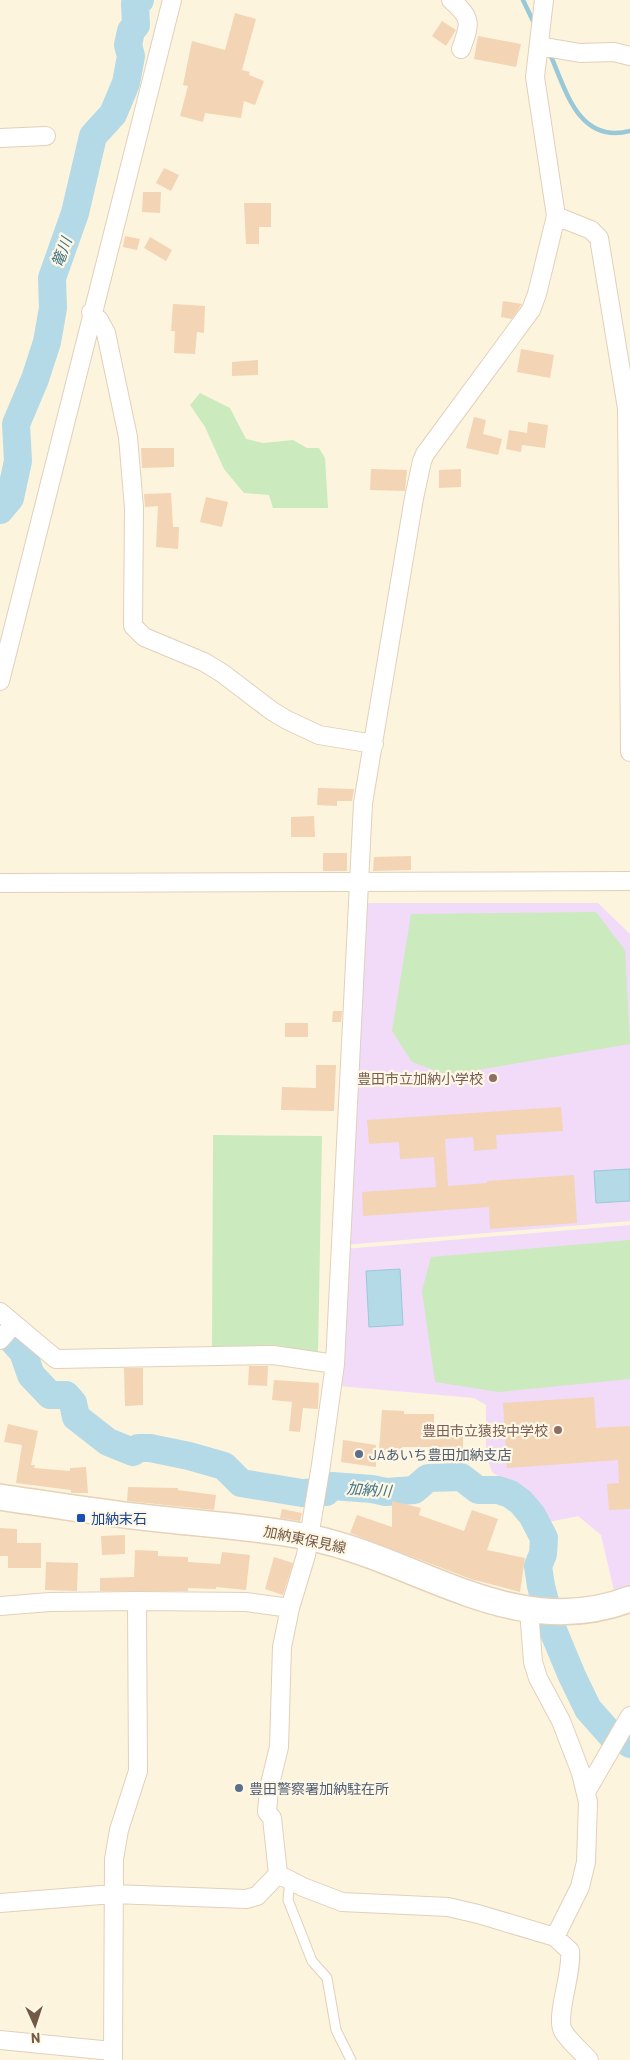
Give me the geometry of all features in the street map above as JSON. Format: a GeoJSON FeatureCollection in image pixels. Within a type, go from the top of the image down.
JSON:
{"type":"FeatureCollection","features":[{"type":"Feature","properties":{"kind":"main road","name":"加納東保見線"},"geometry":{"type":"LineString","coordinates":[[0,1497],[142,1517],[308,1537],[351,1548],[480,1598],[533,1610],[569,1610],[602,1607],[630,1599]]}},
{"type":"Feature","properties":{"kind":"street"},"geometry":{"type":"LineString","coordinates":[[0,681],[172,0]]}},
{"type":"Feature","properties":{"kind":"street"},"geometry":{"type":"LineString","coordinates":[[451,0],[468,19],[469,27],[461,49]]}},
{"type":"Feature","properties":{"kind":"street"},"geometry":{"type":"LineString","coordinates":[[284,1877],[272,1818],[267,1812],[269,1788],[278,1747],[282,1647],[290,1608],[306,1554],[334,1364],[363,803],[422,462],[530,310],[537,294],[556,216],[535,77],[539,46],[539,5]]}},
{"type":"Feature","properties":{"kind":"street"},"geometry":{"type":"LineString","coordinates":[[539,46],[580,53],[614,52],[630,56]]}},
{"type":"Feature","properties":{"kind":"street"},"geometry":{"type":"LineString","coordinates":[[0,138],[46,136]]}},
{"type":"Feature","properties":{"kind":"street"},"geometry":{"type":"LineString","coordinates":[[556,216],[591,230],[599,238],[627,408],[630,752]]}},
{"type":"Feature","properties":{"kind":"street"},"geometry":{"type":"LineString","coordinates":[[92,312],[106,333],[128,437],[134,508],[133,626],[144,637],[204,662],[287,720],[319,735],[374,744]]}},
{"type":"Feature","properties":{"kind":"street"},"geometry":{"type":"LineString","coordinates":[[0,883],[630,881]]}},
{"type":"Feature","properties":{"kind":"street"},"geometry":{"type":"LineString","coordinates":[[0,1312],[8,1331],[56,1359],[273,1355],[334,1364]]}},
{"type":"Feature","properties":{"kind":"street"},"geometry":{"type":"LineString","coordinates":[[0,1606],[50,1602],[137,1601],[246,1602],[290,1608]]}},
{"type":"Feature","properties":{"kind":"street"},"geometry":{"type":"LineString","coordinates":[[0,2040],[113,2055],[113,1894],[115,1848],[138,1771],[137,1601]]}},
{"type":"Feature","properties":{"kind":"street"},"geometry":{"type":"LineString","coordinates":[[533,1610],[533,1662],[538,1678],[561,1720],[588,1802],[586,1862],[580,1887],[555,1937]]}},
{"type":"Feature","properties":{"kind":"street"},"geometry":{"type":"LineString","coordinates":[[586,1792],[610,1755],[627,1723]]}},
{"type":"Feature","properties":{"kind":"street"},"geometry":{"type":"LineString","coordinates":[[0,1903],[113,1894],[246,1899],[257,1896],[284,1877]]}},
{"type":"Feature","properties":{"kind":"street"},"geometry":{"type":"LineString","coordinates":[[284,1877],[342,1902],[448,1907],[555,1937],[570,1951],[572,1964],[561,2017],[563,2030],[589,2060]]}},
{"type":"Feature","properties":{"kind":"lane"},"geometry":{"type":"LineString","coordinates":[[284,1877],[288,1900],[312,1961],[327,1978],[336,2030],[351,2060]]}},
{"type":"Feature","properties":{"kind":"shaded area","name":"豊田市立加納小学校"},"geometry":{"type":"Polygon","coordinates":[[[367,903],[598,903],[630,934],[630,1221],[344,1245],[367,903]]]}},
{"type":"Feature","properties":{"kind":"shaded area","name":"豊田市立猿投中学校"},"geometry":{"type":"Polygon","coordinates":[[[630,1225],[630,1590],[615,1595],[601,1535],[578,1516],[549,1522],[536,1500],[492,1472],[486,1454],[486,1405],[474,1398],[339,1386],[345,1249],[630,1225]]]}},
{"type":"Feature","properties":{"kind":"green space"},"geometry":{"type":"Polygon","coordinates":[[[200,393],[230,408],[246,439],[263,443],[293,440],[307,448],[319,448],[325,458],[328,508],[273,508],[269,495],[244,493],[224,469],[205,427],[190,405],[200,393]]]}},
{"type":"Feature","properties":{"kind":"green space"},"geometry":{"type":"Polygon","coordinates":[[[596,912],[625,950],[630,1044],[448,1075],[412,1062],[392,1031],[411,914],[596,912]]]}},
{"type":"Feature","properties":{"kind":"green space"},"geometry":{"type":"Polygon","coordinates":[[[213,1135],[322,1136],[318,1354],[212,1351],[213,1135]]]}},
{"type":"Feature","properties":{"kind":"green space"},"geometry":{"type":"Polygon","coordinates":[[[630,1240],[630,1379],[499,1392],[435,1382],[422,1291],[431,1257],[630,1240]]]}},
{"type":"Feature","properties":{"kind":"water"},"geometry":{"type":"Polygon","coordinates":[[[630,1169],[630,1201],[596,1203],[594,1171],[630,1169]]]}},
{"type":"Feature","properties":{"kind":"water"},"geometry":{"type":"Polygon","coordinates":[[[400,1269],[403,1325],[369,1327],[366,1271],[400,1269]]]}},
{"type":"Feature","properties":{"kind":"building"},"geometry":{"type":"Polygon","coordinates":[[[235,13],[256,19],[242,70],[250,72],[249,75],[264,81],[255,105],[244,101],[241,118],[205,113],[203,122],[180,116],[188,86],[183,85],[192,41],[225,50],[235,13]]]}},
{"type":"Feature","properties":{"kind":"building"},"geometry":{"type":"Polygon","coordinates":[[[442,21],[456,30],[446,46],[432,36],[442,21]]]}},
{"type":"Feature","properties":{"kind":"building"},"geometry":{"type":"Polygon","coordinates":[[[478,36],[521,44],[516,67],[474,59],[478,36]]]}},
{"type":"Feature","properties":{"kind":"building"},"geometry":{"type":"Polygon","coordinates":[[[164,168],[179,175],[171,191],[156,183],[164,168]]]}},
{"type":"Feature","properties":{"kind":"building"},"geometry":{"type":"Polygon","coordinates":[[[143,192],[161,192],[160,213],[142,212],[143,192]]]}},
{"type":"Feature","properties":{"kind":"building"},"geometry":{"type":"Polygon","coordinates":[[[244,203],[271,203],[271,227],[259,227],[259,244],[246,244],[244,203]]]}},
{"type":"Feature","properties":{"kind":"building"},"geometry":{"type":"Polygon","coordinates":[[[125,236],[140,239],[137,250],[123,247],[125,236]]]}},
{"type":"Feature","properties":{"kind":"building"},"geometry":{"type":"Polygon","coordinates":[[[150,237],[172,250],[166,261],[144,248],[150,237]]]}},
{"type":"Feature","properties":{"kind":"building"},"geometry":{"type":"Polygon","coordinates":[[[503,301],[522,304],[512,319],[501,317],[503,301]]]}},
{"type":"Feature","properties":{"kind":"building"},"geometry":{"type":"Polygon","coordinates":[[[173,304],[205,306],[204,333],[197,332],[195,354],[174,353],[175,331],[171,331],[173,304]]]}},
{"type":"Feature","properties":{"kind":"building"},"geometry":{"type":"Polygon","coordinates":[[[521,349],[554,355],[550,378],[517,372],[521,349]]]}},
{"type":"Feature","properties":{"kind":"building"},"geometry":{"type":"Polygon","coordinates":[[[258,360],[258,375],[232,376],[232,362],[258,360]]]}},
{"type":"Feature","properties":{"kind":"building"},"geometry":{"type":"Polygon","coordinates":[[[474,417],[486,420],[483,434],[502,439],[498,455],[466,448],[474,417]]]}},
{"type":"Feature","properties":{"kind":"building"},"geometry":{"type":"Polygon","coordinates":[[[528,422],[548,425],[545,448],[522,445],[521,452],[506,449],[509,430],[527,433],[528,422]]]}},
{"type":"Feature","properties":{"kind":"building"},"geometry":{"type":"Polygon","coordinates":[[[141,448],[174,448],[174,467],[142,468],[141,448]]]}},
{"type":"Feature","properties":{"kind":"building"},"geometry":{"type":"Polygon","coordinates":[[[371,469],[407,470],[405,491],[370,490],[371,469]]]}},
{"type":"Feature","properties":{"kind":"building"},"geometry":{"type":"Polygon","coordinates":[[[461,469],[461,487],[439,488],[439,470],[461,469]]]}},
{"type":"Feature","properties":{"kind":"building"},"geometry":{"type":"Polygon","coordinates":[[[171,493],[173,527],[179,527],[178,549],[156,547],[158,506],[145,507],[144,494],[171,493]]]}},
{"type":"Feature","properties":{"kind":"building"},"geometry":{"type":"Polygon","coordinates":[[[206,497],[228,502],[222,527],[200,522],[206,497]]]}},
{"type":"Feature","properties":{"kind":"building"},"geometry":{"type":"Polygon","coordinates":[[[318,788],[354,789],[352,801],[337,801],[337,806],[317,805],[318,788]]]}},
{"type":"Feature","properties":{"kind":"building"},"geometry":{"type":"Polygon","coordinates":[[[314,816],[315,837],[291,837],[291,817],[314,816]]]}},
{"type":"Feature","properties":{"kind":"building"},"geometry":{"type":"Polygon","coordinates":[[[323,853],[347,853],[347,871],[323,871],[323,853]]]}},
{"type":"Feature","properties":{"kind":"building"},"geometry":{"type":"Polygon","coordinates":[[[411,856],[411,870],[373,871],[374,857],[411,856]]]}},
{"type":"Feature","properties":{"kind":"building"},"geometry":{"type":"Polygon","coordinates":[[[333,1011],[342,1011],[341,1022],[332,1022],[333,1011]]]}},
{"type":"Feature","properties":{"kind":"building"},"geometry":{"type":"Polygon","coordinates":[[[285,1023],[308,1023],[308,1037],[285,1037],[285,1023]]]}},
{"type":"Feature","properties":{"kind":"building"},"geometry":{"type":"Polygon","coordinates":[[[316,1065],[336,1065],[334,1111],[281,1110],[282,1087],[316,1088],[316,1065]]]}},
{"type":"Feature","properties":{"kind":"building"},"geometry":{"type":"Polygon","coordinates":[[[561,1107],[563,1131],[496,1135],[497,1149],[474,1151],[473,1137],[445,1139],[448,1186],[487,1183],[487,1181],[574,1175],[577,1223],[490,1229],[489,1207],[363,1216],[362,1192],[436,1187],[434,1157],[400,1159],[399,1142],[369,1144],[367,1120],[561,1107]]]}},
{"type":"Feature","properties":{"kind":"building"},"geometry":{"type":"Polygon","coordinates":[[[249,1366],[268,1366],[267,1386],[248,1385],[249,1366]]]}},
{"type":"Feature","properties":{"kind":"building"},"geometry":{"type":"Polygon","coordinates":[[[124,1368],[143,1368],[143,1405],[125,1406],[124,1368]]]}},
{"type":"Feature","properties":{"kind":"building"},"geometry":{"type":"Polygon","coordinates":[[[274,1380],[319,1383],[318,1409],[303,1408],[300,1432],[289,1431],[292,1402],[272,1400],[274,1380]]]}},
{"type":"Feature","properties":{"kind":"building"},"geometry":{"type":"Polygon","coordinates":[[[594,1397],[596,1428],[630,1426],[630,1509],[609,1510],[607,1484],[619,1483],[618,1460],[507,1468],[503,1403],[594,1397]]]}},
{"type":"Feature","properties":{"kind":"building"},"geometry":{"type":"Polygon","coordinates":[[[382,1410],[404,1411],[404,1414],[434,1414],[434,1433],[463,1433],[463,1449],[402,1447],[401,1451],[379,1450],[382,1410]]]}},
{"type":"Feature","properties":{"kind":"building"},"geometry":{"type":"Polygon","coordinates":[[[8,1424],[38,1431],[31,1465],[35,1465],[34,1468],[70,1471],[70,1468],[86,1467],[88,1493],[71,1493],[71,1490],[16,1483],[22,1445],[4,1442],[8,1424]]]}},
{"type":"Feature","properties":{"kind":"building","name":"JAあいち豊田加納支店"},"geometry":{"type":"Polygon","coordinates":[[[343,1440],[376,1445],[376,1467],[341,1462],[343,1440]]]}},
{"type":"Feature","properties":{"kind":"building"},"geometry":{"type":"Polygon","coordinates":[[[128,1487],[178,1488],[178,1490],[216,1495],[214,1510],[127,1501],[128,1487]]]}},
{"type":"Feature","properties":{"kind":"building"},"geometry":{"type":"Polygon","coordinates":[[[392,1501],[421,1508],[419,1515],[464,1531],[472,1510],[498,1519],[487,1550],[525,1558],[520,1592],[471,1579],[350,1533],[357,1515],[392,1527],[392,1501]]]}},
{"type":"Feature","properties":{"kind":"building"},"geometry":{"type":"Polygon","coordinates":[[[282,1509],[302,1513],[300,1521],[280,1518],[282,1509]]]}},
{"type":"Feature","properties":{"kind":"building"},"geometry":{"type":"Polygon","coordinates":[[[0,1528],[17,1529],[17,1543],[41,1543],[41,1568],[8,1568],[8,1556],[0,1556],[0,1528]]]}},
{"type":"Feature","properties":{"kind":"building"},"geometry":{"type":"Polygon","coordinates":[[[125,1535],[125,1554],[102,1555],[101,1536],[125,1535]]]}},
{"type":"Feature","properties":{"kind":"building"},"geometry":{"type":"Polygon","coordinates":[[[135,1550],[158,1551],[158,1556],[188,1557],[188,1562],[220,1564],[222,1552],[250,1555],[246,1590],[216,1587],[216,1589],[188,1588],[188,1591],[100,1591],[100,1578],[134,1577],[135,1550]]]}},
{"type":"Feature","properties":{"kind":"building"},"geometry":{"type":"Polygon","coordinates":[[[274,1557],[293,1563],[283,1595],[265,1589],[274,1557]]]}},
{"type":"Feature","properties":{"kind":"building"},"geometry":{"type":"Polygon","coordinates":[[[46,1562],[78,1563],[77,1591],[45,1590],[46,1562]]]}},
{"type":"Feature","properties":{"kind":"waterway","name":"篭川"},"geometry":{"type":"LineString","coordinates":[[0,510],[10,498],[18,461],[16,424],[35,379],[47,342],[53,308],[52,278],[75,213],[93,136],[113,114],[126,83],[131,56],[128,45],[131,31],[136,25],[135,4],[140,0]]}},
{"type":"Feature","properties":{"kind":"waterway"},"geometry":{"type":"LineString","coordinates":[[523,0],[534,23]]}},
{"type":"Feature","properties":{"kind":"waterway"},"geometry":{"type":"LineString","coordinates":[[550,54],[569,98],[576,111],[586,122],[598,130],[612,133],[630,131]]}},
{"type":"Feature","properties":{"kind":"waterway","name":"加納川"},"geometry":{"type":"LineString","coordinates":[[0,1326],[23,1352],[31,1375],[50,1395],[66,1395],[73,1403],[76,1417],[108,1442],[133,1452],[138,1448],[150,1448],[189,1456],[224,1466],[241,1483],[302,1493],[326,1492],[332,1486],[386,1492],[414,1490],[428,1478],[461,1477],[478,1490],[498,1490],[510,1494],[521,1502],[532,1515],[544,1538],[543,1554],[538,1566],[541,1586],[552,1628],[572,1676],[588,1709],[611,1735],[626,1739],[630,1744]]}},
{"type":"Feature","properties":{"kind":"place","name":"豊田市立加納小学校"},"geometry":{"type":"Point","coordinates":[493,1078]}},
{"type":"Feature","properties":{"kind":"place","name":"豊田市立猿投中学校"},"geometry":{"type":"Point","coordinates":[558,1430]}},
{"type":"Feature","properties":{"kind":"place","name":"JAあいち豊田加納支店"},"geometry":{"type":"Point","coordinates":[359,1454]}},
{"type":"Feature","properties":{"kind":"place","name":"加納末石"},"geometry":{"type":"Point","coordinates":[81,1518]}},
{"type":"Feature","properties":{"kind":"place","name":"豊田警察署加納駐在所"},"geometry":{"type":"Point","coordinates":[239,1788]}}]}
